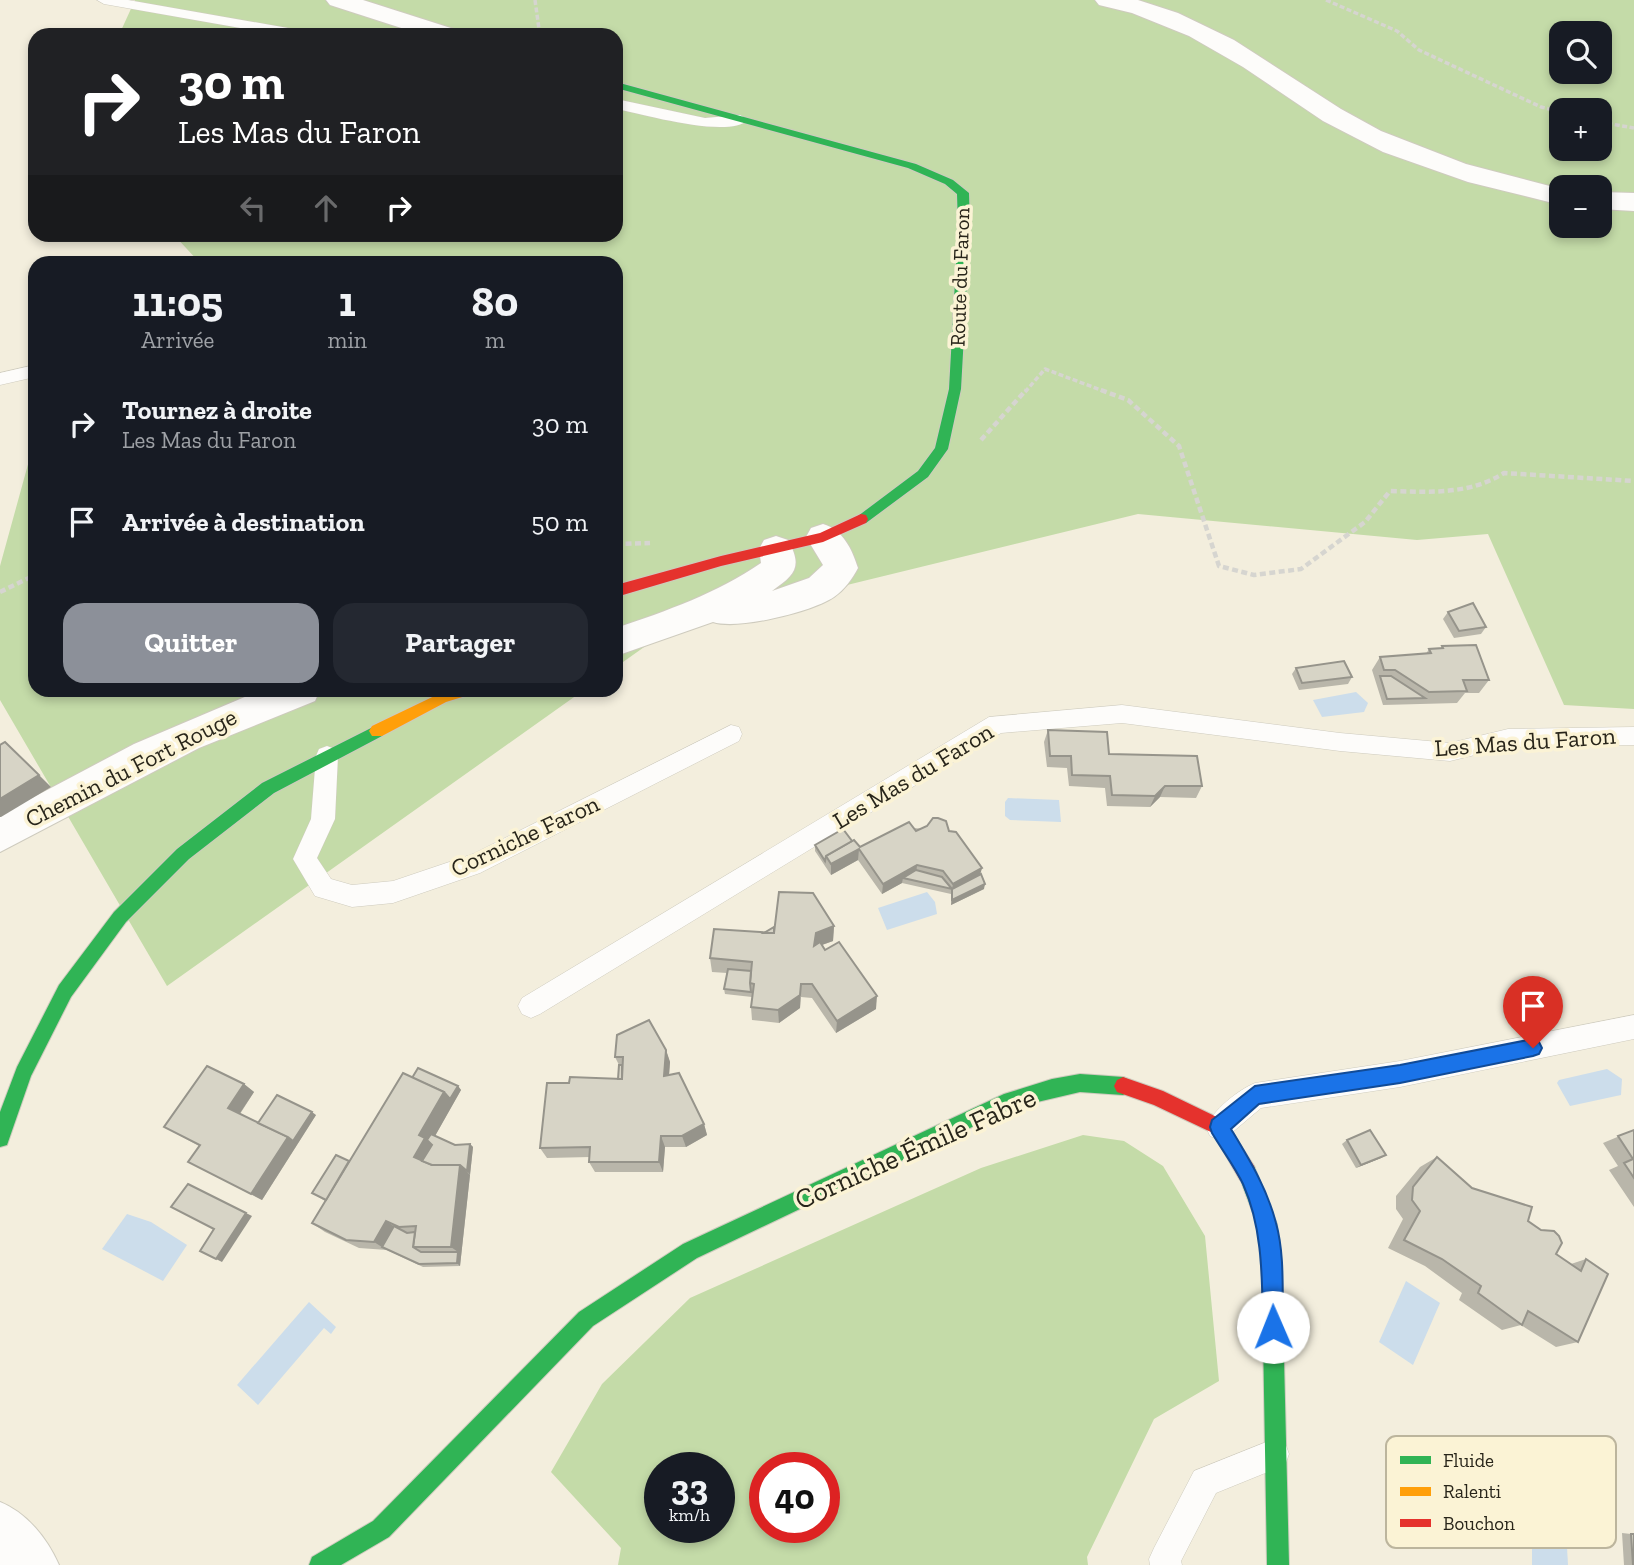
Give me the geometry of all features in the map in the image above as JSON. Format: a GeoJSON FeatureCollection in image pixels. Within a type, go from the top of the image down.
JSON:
{"type":"FeatureCollection","features":[{"type":"Feature","properties":{"kind":"street"},"geometry":{"type":"LineString","coordinates":[[338,0],[426,28]]}},
{"type":"Feature","properties":{"kind":"street"},"geometry":{"type":"LineString","coordinates":[[1107,0],[1132,4],[1177,19],[1240,53],[1335,116],[1435,165],[1549,194]]}},
{"type":"Feature","properties":{"kind":"street","name":"Route du Faron"},"geometry":{"type":"LineString","coordinates":[[623,87],[912,166],[949,182],[963,193],[964,227],[955,389],[942,449],[923,474],[862,518],[823,537]]}},
{"type":"Feature","properties":{"kind":"street"},"geometry":{"type":"LineString","coordinates":[[1612,201],[1634,202]]}},
{"type":"Feature","properties":{"kind":"street"},"geometry":{"type":"LineString","coordinates":[[623,589],[823,537],[838,555],[841,568],[821,588],[780,604],[701,613]]}},
{"type":"Feature","properties":{"kind":"street"},"geometry":{"type":"LineString","coordinates":[[623,640],[701,613],[759,583],[778,569],[779,557],[776,549]]}},
{"type":"Feature","properties":{"kind":"street","name":"Chemin du Fort Rouge"},"geometry":{"type":"LineString","coordinates":[[0,835],[71,794],[256,705],[281,697]]}},
{"type":"Feature","properties":{"kind":"street"},"geometry":{"type":"LineString","coordinates":[[0,1138],[23,1073],[65,991],[120,916],[183,854],[268,788],[442,697]]}},
{"type":"Feature","properties":{"kind":"street","name":"Corniche Émile Fabre"},"geometry":{"type":"LineString","coordinates":[[320,1565],[381,1529],[586,1319],[690,1251],[1010,1100],[1062,1084],[1105,1081],[1157,1097],[1219,1127]]}},
{"type":"Feature","properties":{"kind":"street"},"geometry":{"type":"LineString","coordinates":[[1219,1127],[1250,1178],[1267,1224],[1272,1277],[1278,1565]]}},
{"type":"Feature","properties":{"kind":"street"},"geometry":{"type":"LineString","coordinates":[[0,1528],[32,1565]]}},
{"type":"Feature","properties":{"kind":"lane"},"geometry":{"type":"LineString","coordinates":[[104,0],[265,28]]}},
{"type":"Feature","properties":{"kind":"lane"},"geometry":{"type":"LineString","coordinates":[[623,105],[705,123],[740,120]]}},
{"type":"Feature","properties":{"kind":"lane"},"geometry":{"type":"LineString","coordinates":[[0,379],[28,373]]}},
{"type":"Feature","properties":{"kind":"lane","name":"Les Mas du Faron"},"geometry":{"type":"LineString","coordinates":[[531,1006],[997,724],[1122,713],[1340,742],[1450,752],[1508,738],[1634,736]]}},
{"type":"Feature","properties":{"kind":"lane","name":"Corniche Faron"},"geometry":{"type":"LineString","coordinates":[[327,756],[323,819],[305,859],[323,888],[352,896],[393,892],[480,862],[731,734]]}},
{"type":"Feature","properties":{"kind":"lane"},"geometry":{"type":"LineString","coordinates":[[1219,1127],[1255,1096],[1400,1074],[1634,1027]]}},
{"type":"Feature","properties":{"kind":"lane"},"geometry":{"type":"LineString","coordinates":[[1166,1565],[1165,1559],[1205,1482],[1274,1454]]}},
{"type":"Feature","properties":{"kind":"path"},"geometry":{"type":"LineString","coordinates":[[535,0],[539,28]]}},
{"type":"Feature","properties":{"kind":"path"},"geometry":{"type":"LineString","coordinates":[[1326,0],[1397,31],[1419,50],[1431,56],[1549,109]]}},
{"type":"Feature","properties":{"kind":"path"},"geometry":{"type":"LineString","coordinates":[[1612,124],[1634,128]]}},
{"type":"Feature","properties":{"kind":"path"},"geometry":{"type":"LineString","coordinates":[[923,474],[986,438],[1045,369],[1128,400],[1179,446],[1219,566],[1254,575],[1301,569],[1365,522],[1390,491],[1438,492],[1488,485],[1504,473],[1634,481]]}},
{"type":"Feature","properties":{"kind":"path"},"geometry":{"type":"LineString","coordinates":[[0,592],[28,578]]}},
{"type":"Feature","properties":{"kind":"green space"},"geometry":{"type":"Polygon","coordinates":[[[135,0],[1634,0],[1634,709],[1564,705],[1488,534],[1417,540],[1138,514],[671,628],[623,662],[623,256],[193,256],[180,242],[623,242],[623,28],[122,28],[135,0]]]}},
{"type":"Feature","properties":{"kind":"green space"},"geometry":{"type":"Polygon","coordinates":[[[28,464],[28,697],[574,697],[167,986],[0,700],[0,566],[28,464]]]}},
{"type":"Feature","properties":{"kind":"green space"},"geometry":{"type":"Polygon","coordinates":[[[1083,1135],[1124,1141],[1163,1166],[1205,1236],[1219,1381],[1154,1419],[1087,1557],[1088,1565],[618,1565],[621,1548],[551,1472],[602,1384],[690,1298],[981,1168],[1083,1135]]]}},
{"type":"Feature","properties":{"kind":"water"},"geometry":{"type":"Polygon","coordinates":[[[1356,692],[1368,703],[1364,712],[1322,717],[1313,700],[1356,692]]]}},
{"type":"Feature","properties":{"kind":"water"},"geometry":{"type":"Polygon","coordinates":[[[1008,798],[1059,800],[1061,822],[1010,820],[1005,816],[1005,802],[1008,798]]]}},
{"type":"Feature","properties":{"kind":"water"},"geometry":{"type":"Polygon","coordinates":[[[927,892],[935,902],[937,914],[887,930],[878,908],[927,892]]]}},
{"type":"Feature","properties":{"kind":"water"},"geometry":{"type":"Polygon","coordinates":[[[1607,1069],[1622,1079],[1621,1095],[1570,1106],[1557,1083],[1559,1080],[1607,1069]]]}},
{"type":"Feature","properties":{"kind":"water"},"geometry":{"type":"Polygon","coordinates":[[[127,1214],[151,1222],[187,1245],[163,1281],[102,1249],[127,1214]]]}},
{"type":"Feature","properties":{"kind":"water"},"geometry":{"type":"Polygon","coordinates":[[[1406,1281],[1440,1303],[1413,1365],[1379,1342],[1406,1281]]]}},
{"type":"Feature","properties":{"kind":"water"},"geometry":{"type":"Polygon","coordinates":[[[309,1302],[336,1327],[331,1334],[324,1328],[258,1405],[237,1385],[309,1302]]]}},
{"type":"Feature","properties":{"kind":"water"},"geometry":{"type":"Polygon","coordinates":[[[1532,1548],[1567,1548],[1568,1565],[1532,1565],[1532,1548]]]}},
{"type":"Feature","properties":{"kind":"building"},"geometry":{"type":"Polygon","coordinates":[[[1473,603],[1486,627],[1459,631],[1448,612],[1473,603]]]}},
{"type":"Feature","properties":{"kind":"building"},"geometry":{"type":"Polygon","coordinates":[[[1476,645],[1489,680],[1463,680],[1467,691],[1429,692],[1395,670],[1384,670],[1380,657],[1431,653],[1429,649],[1443,648],[1442,646],[1476,645]]]}},
{"type":"Feature","properties":{"kind":"building"},"geometry":{"type":"Polygon","coordinates":[[[1344,661],[1352,677],[1302,683],[1296,668],[1344,661]]]}},
{"type":"Feature","properties":{"kind":"building"},"geometry":{"type":"Polygon","coordinates":[[[1380,676],[1391,676],[1425,698],[1387,699],[1380,676]]]}},
{"type":"Feature","properties":{"kind":"building"},"geometry":{"type":"Polygon","coordinates":[[[1048,730],[1107,732],[1109,754],[1197,756],[1202,786],[1165,786],[1155,796],[1112,795],[1110,776],[1072,775],[1071,756],[1050,756],[1048,730]]]}},
{"type":"Feature","properties":{"kind":"building"},"geometry":{"type":"Polygon","coordinates":[[[5,742],[39,775],[0,799],[0,745],[5,742]]]}},
{"type":"Feature","properties":{"kind":"building"},"geometry":{"type":"Polygon","coordinates":[[[933,818],[946,821],[949,831],[956,832],[982,868],[953,884],[943,871],[917,865],[883,884],[859,849],[831,864],[826,856],[854,840],[860,847],[909,822],[916,831],[927,826],[933,818]]]}},
{"type":"Feature","properties":{"kind":"building"},"geometry":{"type":"Polygon","coordinates":[[[843,829],[852,841],[826,856],[825,861],[815,845],[843,829]]]}},
{"type":"Feature","properties":{"kind":"building"},"geometry":{"type":"Polygon","coordinates":[[[916,870],[942,877],[952,889],[903,878],[916,870]]]}},
{"type":"Feature","properties":{"kind":"building"},"geometry":{"type":"Polygon","coordinates":[[[981,874],[985,884],[952,900],[952,889],[981,874]]]}},
{"type":"Feature","properties":{"kind":"building"},"geometry":{"type":"Polygon","coordinates":[[[779,892],[813,893],[834,926],[816,933],[814,946],[820,942],[825,950],[839,942],[877,996],[837,1021],[812,984],[801,984],[800,995],[778,1010],[751,1007],[754,984],[750,983],[752,962],[710,958],[714,929],[774,933],[779,892]]]}},
{"type":"Feature","properties":{"kind":"building"},"geometry":{"type":"Polygon","coordinates":[[[728,969],[751,971],[751,992],[724,989],[728,969]]]}},
{"type":"Feature","properties":{"kind":"building"},"geometry":{"type":"Polygon","coordinates":[[[649,1020],[666,1050],[664,1076],[679,1073],[704,1124],[682,1136],[661,1136],[659,1162],[589,1162],[590,1147],[540,1148],[547,1083],[569,1083],[570,1077],[622,1079],[623,1057],[615,1057],[617,1035],[649,1020]]]}},
{"type":"Feature","properties":{"kind":"building"},"geometry":{"type":"Polygon","coordinates":[[[619,1065],[622,1065],[622,1079],[618,1079],[619,1065]]]}},
{"type":"Feature","properties":{"kind":"building"},"geometry":{"type":"Polygon","coordinates":[[[207,1066],[244,1084],[228,1108],[288,1137],[251,1194],[188,1162],[200,1145],[164,1127],[207,1066]]]}},
{"type":"Feature","properties":{"kind":"building"},"geometry":{"type":"Polygon","coordinates":[[[418,1068],[458,1086],[450,1099],[444,1092],[412,1078],[418,1068]]]}},
{"type":"Feature","properties":{"kind":"building"},"geometry":{"type":"Polygon","coordinates":[[[403,1073],[444,1092],[419,1135],[425,1138],[414,1157],[432,1165],[460,1165],[451,1247],[413,1247],[416,1226],[399,1227],[386,1221],[374,1242],[346,1240],[312,1223],[403,1073]]]}},
{"type":"Feature","properties":{"kind":"building"},"geometry":{"type":"Polygon","coordinates":[[[277,1095],[312,1112],[293,1141],[258,1123],[277,1095]]]}},
{"type":"Feature","properties":{"kind":"building"},"geometry":{"type":"Polygon","coordinates":[[[1370,1130],[1386,1155],[1361,1165],[1347,1140],[1370,1130]]]}},
{"type":"Feature","properties":{"kind":"building"},"geometry":{"type":"Polygon","coordinates":[[[1634,1130],[1634,1178],[1624,1163],[1633,1159],[1618,1136],[1634,1130]]]}},
{"type":"Feature","properties":{"kind":"building"},"geometry":{"type":"Polygon","coordinates":[[[431,1134],[455,1145],[470,1144],[467,1171],[460,1165],[432,1165],[422,1161],[432,1145],[427,1140],[431,1134]]]}},
{"type":"Feature","properties":{"kind":"building"},"geometry":{"type":"Polygon","coordinates":[[[336,1155],[349,1161],[326,1200],[312,1193],[336,1155]]]}},
{"type":"Feature","properties":{"kind":"building"},"geometry":{"type":"Polygon","coordinates":[[[1437,1157],[1472,1188],[1532,1207],[1528,1221],[1541,1230],[1554,1231],[1559,1236],[1562,1243],[1556,1254],[1581,1271],[1586,1259],[1608,1274],[1578,1342],[1528,1311],[1522,1325],[1478,1293],[1481,1286],[1442,1259],[1404,1240],[1420,1211],[1412,1200],[1413,1187],[1437,1157]]]}},
{"type":"Feature","properties":{"kind":"building"},"geometry":{"type":"Polygon","coordinates":[[[188,1184],[246,1213],[216,1259],[200,1251],[214,1229],[171,1207],[188,1184]]]}},
{"type":"Feature","properties":{"kind":"building"},"geometry":{"type":"Polygon","coordinates":[[[394,1226],[407,1233],[415,1232],[413,1247],[421,1252],[458,1252],[457,1263],[419,1264],[382,1247],[394,1226]]]}},
{"type":"Feature","properties":{"kind":"building"},"geometry":{"type":"Polygon","coordinates":[[[1631,1534],[1634,1534],[1634,1565],[1633,1565],[1631,1534]]]}},
{"type":"Feature","properties":{"kind":"traffic: fast"},"geometry":{"type":"LineString","coordinates":[[623,87],[912,166],[949,182],[963,193],[964,227],[955,389],[941,449],[923,474],[861,519]]}},
{"type":"Feature","properties":{"kind":"traffic: fast"},"geometry":{"type":"LineString","coordinates":[[0,1138],[23,1073],[65,991],[120,917],[183,854],[268,788],[377,731]]}},
{"type":"Feature","properties":{"kind":"traffic: fast"},"geometry":{"type":"LineString","coordinates":[[320,1565],[381,1529],[586,1319],[690,1251],[1010,1100],[1080,1083],[1123,1086]]}},
{"type":"Feature","properties":{"kind":"traffic: fast"},"geometry":{"type":"LineString","coordinates":[[1247,1173],[1267,1224],[1272,1277],[1278,1565]]}},
{"type":"Feature","properties":{"kind":"traffic: slow"},"geometry":{"type":"LineString","coordinates":[[377,731],[442,697]]}},
{"type":"Feature","properties":{"kind":"traffic: jam"},"geometry":{"type":"LineString","coordinates":[[623,589],[721,561],[823,537],[861,519]]}},
{"type":"Feature","properties":{"kind":"traffic: jam"},"geometry":{"type":"LineString","coordinates":[[1123,1086],[1157,1097],[1219,1127],[1247,1173]]}},
{"type":"Feature","properties":{"kind":"route"},"geometry":{"type":"LineString","coordinates":[[1273,1327],[1267,1224],[1250,1178],[1219,1127],[1255,1096],[1400,1074],[1533,1048]]}}]}
